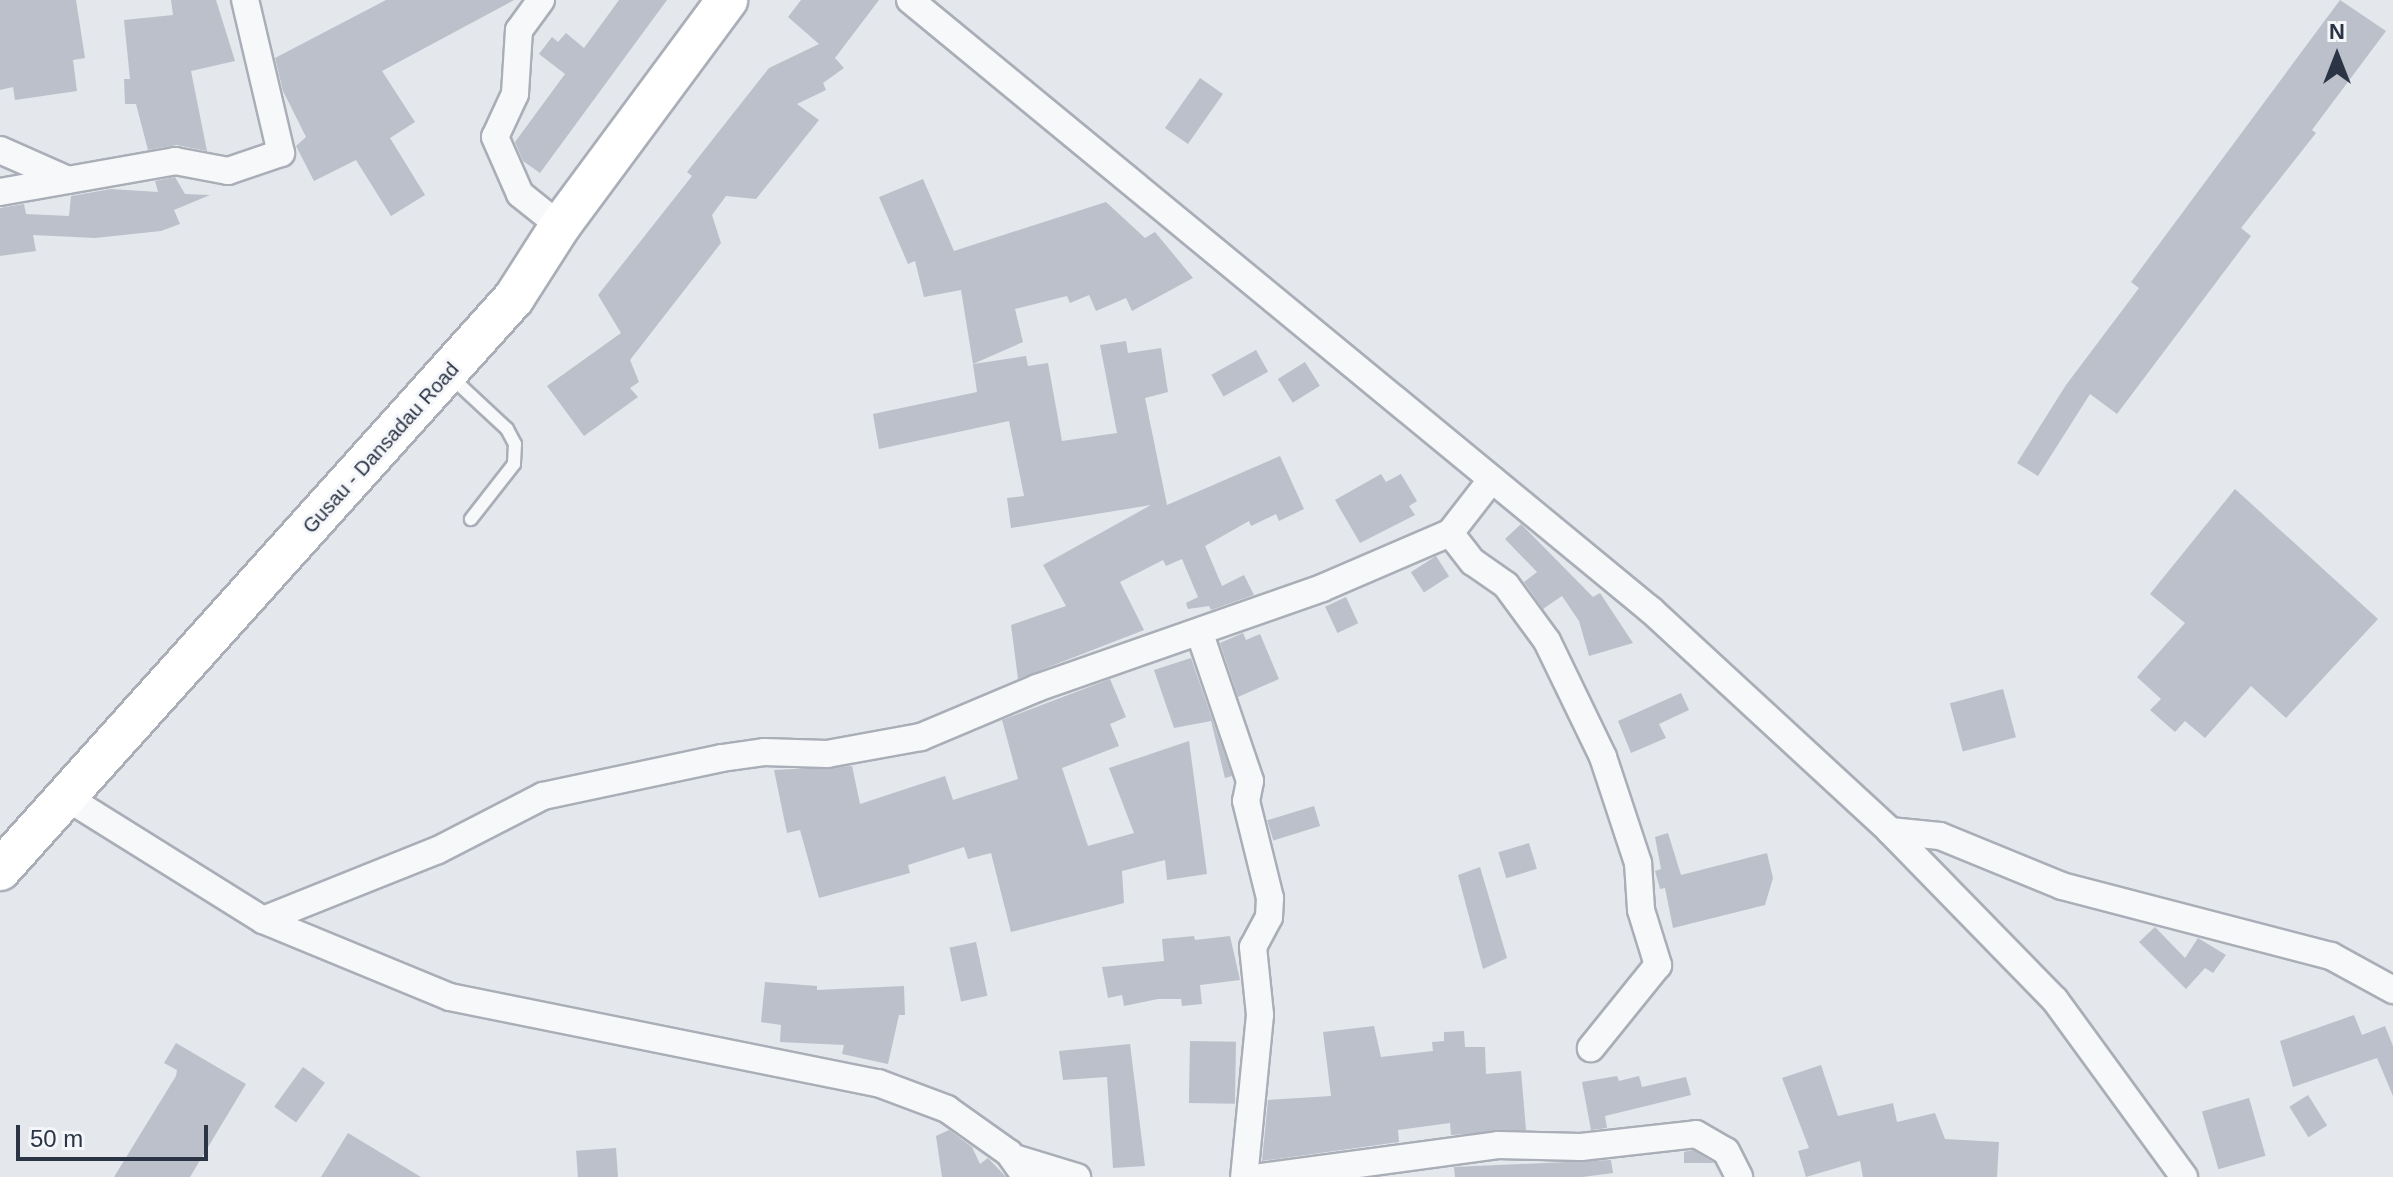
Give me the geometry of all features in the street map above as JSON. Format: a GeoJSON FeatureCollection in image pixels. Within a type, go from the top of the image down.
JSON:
{"type":"FeatureCollection","features":[{"type":"Feature","properties":{"kind":"main road","name":"Gusau - Dansadau Road"},"geometry":{"type":"LineString","coordinates":[[0,870],[514,298],[560,226],[727,0]]}},
{"type":"Feature","properties":{"kind":"street"},"geometry":{"type":"LineString","coordinates":[[0,192],[175,161],[228,171],[281,153],[245,0]]}},
{"type":"Feature","properties":{"kind":"street"},"geometry":{"type":"LineString","coordinates":[[541,0],[519,30],[515,94],[495,137],[520,194],[560,226]]}},
{"type":"Feature","properties":{"kind":"street"},"geometry":{"type":"LineString","coordinates":[[910,0],[1652,611],[1890,831],[2055,1000],[2184,1177]]}},
{"type":"Feature","properties":{"kind":"street"},"geometry":{"type":"LineString","coordinates":[[0,150],[68,180]]}},
{"type":"Feature","properties":{"kind":"street"},"geometry":{"type":"LineString","coordinates":[[263,920],[438,850],[543,796],[722,758],[764,752],[827,754],[921,737],[1037,688],[1200,634],[1450,533],[1492,479]]}},
{"type":"Feature","properties":{"kind":"street"},"geometry":{"type":"LineString","coordinates":[[1450,533],[1473,562],[1506,585],[1547,641],[1603,757],[1638,863],[1641,910],[1658,965],[1591,1048]]}},
{"type":"Feature","properties":{"kind":"street"},"geometry":{"type":"LineString","coordinates":[[1200,634],[1250,781],[1246,801],[1270,898],[1269,917],[1253,947],[1260,1015],[1244,1177]]}},
{"type":"Feature","properties":{"kind":"street"},"geometry":{"type":"LineString","coordinates":[[66,797],[263,920],[450,997],[878,1083],[947,1109],[1020,1167],[1077,1177]]}},
{"type":"Feature","properties":{"kind":"street"},"geometry":{"type":"LineString","coordinates":[[1890,831],[1940,836],[2062,886],[2331,956],[2393,990]]}},
{"type":"Feature","properties":{"kind":"street"},"geometry":{"type":"LineString","coordinates":[[1262,1177],[1498,1145],[1581,1147],[1696,1134],[1726,1151],[1739,1177]]}},
{"type":"Feature","properties":{"kind":"lane"},"geometry":{"type":"LineString","coordinates":[[447,374],[507,429],[515,444],[514,464],[471,519]]}},
{"type":"Feature","properties":{"kind":"building"},"geometry":{"type":"Polygon","coordinates":[[[0,0],[76,0],[85,58],[73,60],[77,91],[15,100],[13,87],[0,90],[0,0]]]}},
{"type":"Feature","properties":{"kind":"building"},"geometry":{"type":"Polygon","coordinates":[[[171,0],[216,0],[235,61],[191,71],[207,151],[177,145],[148,150],[136,104],[125,104],[124,79],[130,79],[124,20],[173,15],[171,0]]]}},
{"type":"Feature","properties":{"kind":"building"},"geometry":{"type":"Polygon","coordinates":[[[386,0],[514,0],[382,71],[415,122],[390,138],[425,195],[391,216],[356,160],[314,181],[296,146],[306,137],[283,91],[275,58],[386,0]]]}},
{"type":"Feature","properties":{"kind":"building"},"geometry":{"type":"Polygon","coordinates":[[[619,0],[667,0],[540,173],[523,161],[515,142],[565,74],[539,54],[552,37],[558,42],[566,33],[584,48],[619,0]]]}},
{"type":"Feature","properties":{"kind":"building"},"geometry":{"type":"Polygon","coordinates":[[[801,0],[879,0],[835,58],[844,68],[823,83],[826,90],[797,104],[819,120],[756,199],[726,196],[712,215],[721,243],[630,360],[639,382],[630,388],[638,397],[584,436],[547,386],[621,333],[598,295],[692,176],[687,172],[769,68],[819,44],[788,17],[801,0]]]}},
{"type":"Feature","properties":{"kind":"building"},"geometry":{"type":"Polygon","coordinates":[[[2340,0],[2386,31],[2312,130],[2316,133],[2241,228],[2251,236],[2117,414],[2090,394],[2038,476],[2017,463],[2066,385],[2139,288],[2131,282],[2340,0]]]}},
{"type":"Feature","properties":{"kind":"building"},"geometry":{"type":"Polygon","coordinates":[[[1200,78],[1223,94],[1188,144],[1165,128],[1200,78]]]}},
{"type":"Feature","properties":{"kind":"building"},"geometry":{"type":"Polygon","coordinates":[[[175,177],[185,194],[210,195],[174,210],[180,224],[161,231],[95,238],[33,235],[36,251],[0,256],[0,208],[24,204],[26,214],[69,216],[71,196],[111,189],[158,192],[155,181],[175,177]]]}},
{"type":"Feature","properties":{"kind":"building"},"geometry":{"type":"Polygon","coordinates":[[[923,179],[954,251],[1106,202],[1145,238],[1155,232],[1193,278],[1132,311],[1126,298],[1096,311],[1089,295],[1070,303],[1067,296],[1015,309],[1023,342],[973,364],[961,290],[924,297],[915,261],[908,264],[879,197],[923,179]]]}},
{"type":"Feature","properties":{"kind":"building"},"geometry":{"type":"Polygon","coordinates":[[[1126,341],[1128,353],[1161,348],[1168,392],[1145,398],[1167,505],[1280,456],[1304,509],[1279,521],[1276,514],[1251,526],[1249,521],[1205,546],[1222,586],[1244,575],[1254,595],[1211,610],[1209,606],[1188,609],[1186,603],[1198,597],[1182,559],[1166,566],[1163,560],[1120,582],[1144,630],[1018,679],[1011,625],[1066,606],[1043,565],[1151,505],[1011,528],[1007,498],[1024,496],[1009,421],[879,449],[873,414],[977,392],[973,364],[1026,356],[1028,366],[1048,363],[1062,441],[1117,433],[1100,345],[1126,341]]]}},
{"type":"Feature","properties":{"kind":"building"},"geometry":{"type":"Polygon","coordinates":[[[1256,350],[1268,372],[1224,397],[1211,375],[1256,350]]]}},
{"type":"Feature","properties":{"kind":"building"},"geometry":{"type":"Polygon","coordinates":[[[1305,362],[1320,386],[1293,403],[1278,379],[1305,362]]]}},
{"type":"Feature","properties":{"kind":"building"},"geometry":{"type":"Polygon","coordinates":[[[1381,474],[1386,482],[1401,474],[1417,501],[1409,506],[1415,515],[1360,543],[1335,500],[1381,474]]]}},
{"type":"Feature","properties":{"kind":"building"},"geometry":{"type":"Polygon","coordinates":[[[2235,489],[2378,619],[2286,718],[2251,686],[2205,738],[2185,721],[2175,732],[2150,710],[2161,699],[2137,677],[2185,623],[2150,594],[2235,489]]]}},
{"type":"Feature","properties":{"kind":"building"},"geometry":{"type":"Polygon","coordinates":[[[1521,524],[1593,597],[1600,593],[1633,643],[1589,656],[1579,621],[1562,596],[1543,609],[1524,582],[1537,572],[1505,539],[1521,524]]]}},
{"type":"Feature","properties":{"kind":"building"},"geometry":{"type":"Polygon","coordinates":[[[1436,556],[1449,576],[1424,592],[1411,572],[1436,556]]]}},
{"type":"Feature","properties":{"kind":"building"},"geometry":{"type":"Polygon","coordinates":[[[1346,597],[1358,623],[1337,633],[1325,607],[1346,597]]]}},
{"type":"Feature","properties":{"kind":"building"},"geometry":{"type":"Polygon","coordinates":[[[1243,633],[1246,640],[1260,634],[1279,679],[1238,697],[1220,643],[1243,633]]]}},
{"type":"Feature","properties":{"kind":"building"},"geometry":{"type":"Polygon","coordinates":[[[1191,658],[1232,776],[1225,778],[1211,721],[1174,728],[1154,670],[1191,658]]]}},
{"type":"Feature","properties":{"kind":"building"},"geometry":{"type":"Polygon","coordinates":[[[1110,679],[1126,717],[1110,724],[1119,746],[1062,768],[1088,846],[1134,833],[1109,768],[1189,741],[1207,874],[1167,880],[1165,860],[1122,871],[1124,903],[1011,932],[991,853],[968,859],[964,847],[908,865],[910,873],[819,898],[800,830],[787,833],[774,770],[852,766],[860,804],[945,776],[953,800],[1018,779],[1002,720],[1110,679]]]}},
{"type":"Feature","properties":{"kind":"building"},"geometry":{"type":"Polygon","coordinates":[[[2003,689],[2016,737],[1963,752],[1950,703],[2003,689]]]}},
{"type":"Feature","properties":{"kind":"building"},"geometry":{"type":"Polygon","coordinates":[[[1681,693],[1689,710],[1659,724],[1666,738],[1631,753],[1618,721],[1681,693]]]}},
{"type":"Feature","properties":{"kind":"building"},"geometry":{"type":"Polygon","coordinates":[[[1314,806],[1320,826],[1273,840],[1267,820],[1314,806]]]}},
{"type":"Feature","properties":{"kind":"building"},"geometry":{"type":"Polygon","coordinates":[[[1668,833],[1681,875],[1767,853],[1773,878],[1765,905],[1673,928],[1665,888],[1660,889],[1655,871],[1661,869],[1655,837],[1668,833]]]}},
{"type":"Feature","properties":{"kind":"building"},"geometry":{"type":"Polygon","coordinates":[[[1529,843],[1537,869],[1506,878],[1498,852],[1529,843]]]}},
{"type":"Feature","properties":{"kind":"building"},"geometry":{"type":"Polygon","coordinates":[[[1480,867],[1507,958],[1483,969],[1458,875],[1480,867]]]}},
{"type":"Feature","properties":{"kind":"building"},"geometry":{"type":"Polygon","coordinates":[[[2155,927],[2185,958],[2198,938],[2226,955],[2213,973],[2205,968],[2186,989],[2139,942],[2155,927]]]}},
{"type":"Feature","properties":{"kind":"building"},"geometry":{"type":"Polygon","coordinates":[[[1194,936],[1195,940],[1230,936],[1240,980],[1200,985],[1202,1004],[1182,1006],[1181,999],[1158,999],[1124,1006],[1122,995],[1108,998],[1102,967],[1164,961],[1162,939],[1194,936]]]}},
{"type":"Feature","properties":{"kind":"building"},"geometry":{"type":"Polygon","coordinates":[[[976,942],[987,996],[961,1001],[950,948],[976,942]]]}},
{"type":"Feature","properties":{"kind":"building"},"geometry":{"type":"Polygon","coordinates":[[[765,982],[817,986],[817,990],[904,986],[905,1015],[899,1015],[888,1064],[842,1054],[844,1045],[780,1042],[781,1025],[761,1022],[765,982]]]}},
{"type":"Feature","properties":{"kind":"building"},"geometry":{"type":"Polygon","coordinates":[[[2354,1015],[2362,1035],[2385,1026],[2393,1046],[2393,1096],[2377,1058],[2293,1087],[2280,1041],[2354,1015]]]}},
{"type":"Feature","properties":{"kind":"building"},"geometry":{"type":"Polygon","coordinates":[[[1374,1026],[1381,1057],[1433,1051],[1432,1042],[1444,1041],[1444,1032],[1464,1031],[1465,1047],[1485,1047],[1486,1074],[1521,1071],[1526,1130],[1451,1135],[1450,1123],[1398,1130],[1399,1142],[1262,1161],[1268,1100],[1331,1096],[1323,1032],[1374,1026]]]}},
{"type":"Feature","properties":{"kind":"building"},"geometry":{"type":"Polygon","coordinates":[[[1190,1041],[1236,1042],[1235,1104],[1189,1103],[1190,1041]]]}},
{"type":"Feature","properties":{"kind":"building"},"geometry":{"type":"Polygon","coordinates":[[[176,1043],[246,1084],[190,1177],[114,1177],[176,1076],[177,1070],[164,1063],[176,1043]]]}},
{"type":"Feature","properties":{"kind":"building"},"geometry":{"type":"Polygon","coordinates":[[[1130,1044],[1145,1166],[1113,1168],[1107,1077],[1063,1080],[1059,1051],[1130,1044]]]}},
{"type":"Feature","properties":{"kind":"building"},"geometry":{"type":"Polygon","coordinates":[[[1821,1065],[1838,1116],[1893,1103],[1897,1122],[1935,1113],[1945,1139],[1999,1142],[1997,1177],[1863,1177],[1860,1161],[1806,1177],[1798,1151],[1809,1148],[1782,1078],[1821,1065]]]}},
{"type":"Feature","properties":{"kind":"building"},"geometry":{"type":"Polygon","coordinates":[[[303,1067],[325,1083],[296,1123],[274,1107],[303,1067]]]}},
{"type":"Feature","properties":{"kind":"building"},"geometry":{"type":"Polygon","coordinates":[[[1617,1076],[1619,1081],[1639,1076],[1642,1087],[1686,1077],[1691,1095],[1605,1116],[1607,1128],[1591,1130],[1582,1082],[1617,1076]]]}},
{"type":"Feature","properties":{"kind":"building"},"geometry":{"type":"Polygon","coordinates":[[[2308,1095],[2327,1126],[2308,1137],[2289,1107],[2308,1095]]]}},
{"type":"Feature","properties":{"kind":"building"},"geometry":{"type":"Polygon","coordinates":[[[2249,1098],[2266,1156],[2218,1169],[2202,1112],[2249,1098]]]}},
{"type":"Feature","properties":{"kind":"building"},"geometry":{"type":"Polygon","coordinates":[[[949,1130],[972,1147],[980,1164],[988,1158],[1006,1177],[942,1177],[936,1136],[949,1130]]]}},
{"type":"Feature","properties":{"kind":"building"},"geometry":{"type":"Polygon","coordinates":[[[348,1133],[421,1177],[321,1177],[348,1133]]]}},
{"type":"Feature","properties":{"kind":"building"},"geometry":{"type":"Polygon","coordinates":[[[616,1148],[618,1177],[578,1177],[576,1151],[616,1148]]]}},
{"type":"Feature","properties":{"kind":"building"},"geometry":{"type":"Polygon","coordinates":[[[1693,1150],[1714,1163],[1684,1163],[1684,1152],[1693,1150]]]}},
{"type":"Feature","properties":{"kind":"building"},"geometry":{"type":"Polygon","coordinates":[[[1611,1160],[1613,1173],[1582,1177],[1455,1177],[1454,1167],[1611,1160]]]}}]}
